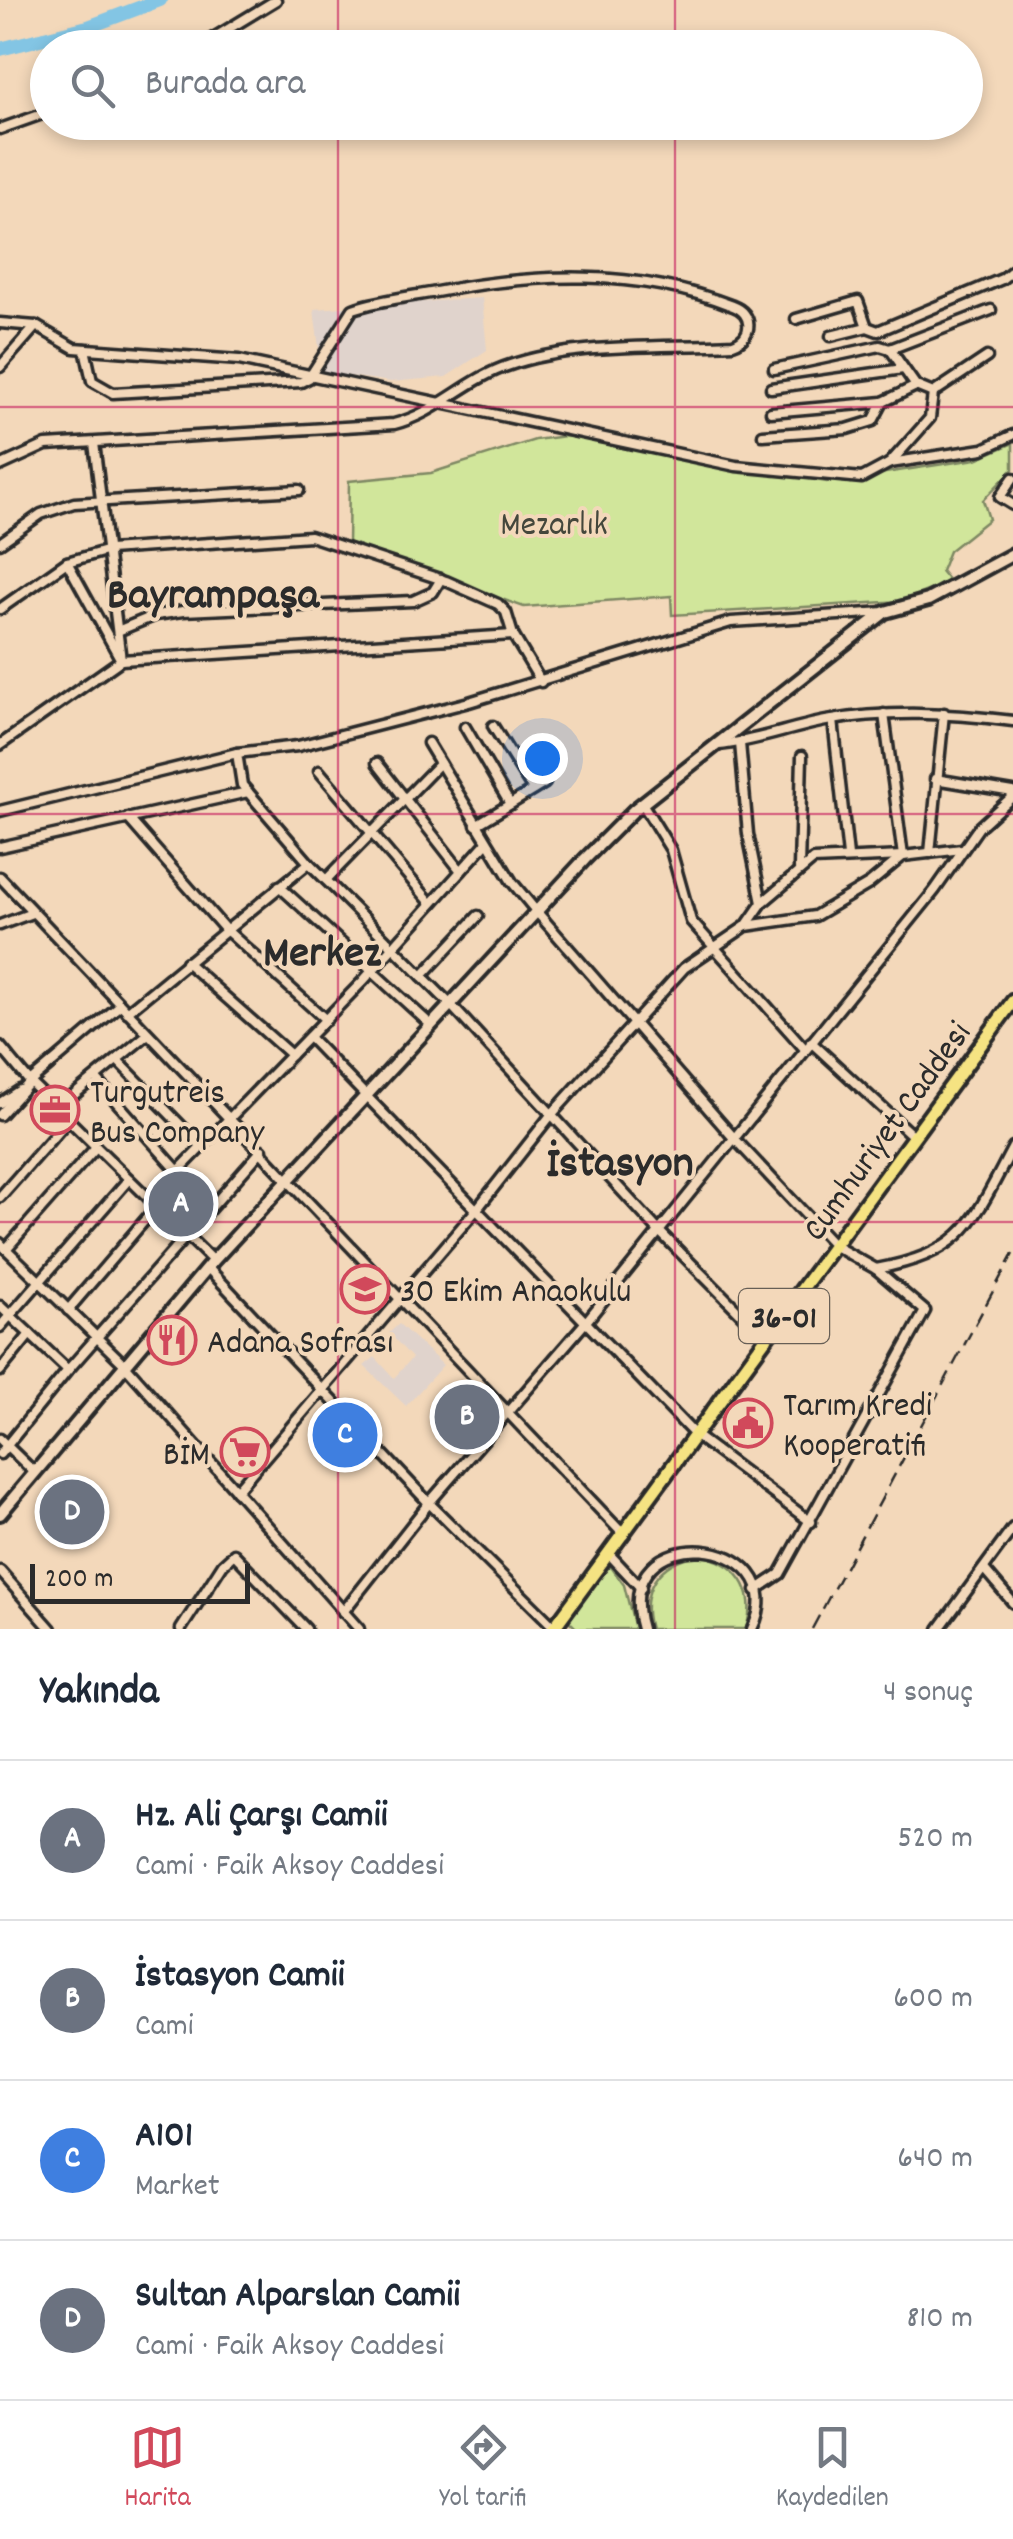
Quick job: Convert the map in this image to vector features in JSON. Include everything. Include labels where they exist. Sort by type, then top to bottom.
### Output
[{"type":"main road","points":[[0,1514],[210,1264],[536,911],[642,803],[885,612],[928,600],[1013,554]]},
{"type":"main road","name":"Cumhuriyet Caddesi","points":[[555,1628],[914,1138],[1008,1018],[1013,1001]]},
{"type":"street","points":[[227,30],[276,0]]},
{"type":"street","points":[[0,129],[30,118]]},
{"type":"street","points":[[831,336],[867,327],[878,331],[1002,279],[1013,270]]},
{"type":"street","points":[[0,466],[46,444],[382,426],[432,411],[440,402],[493,371],[524,360],[733,344],[745,338],[748,321],[736,306],[616,279],[522,277],[352,309],[309,378]]},
{"type":"street","points":[[796,320],[858,300],[867,327]]},
{"type":"street","points":[[774,369],[884,348],[990,310]]},
{"type":"street","points":[[0,323],[36,326],[68,345],[85,349],[239,360],[309,378],[736,466],[862,478],[890,463],[930,418],[933,393],[986,357]]},
{"type":"street","points":[[0,367],[36,326]]},
{"type":"street","points":[[878,331],[884,348],[916,386],[933,393]]},
{"type":"street","points":[[85,349],[92,381],[114,393],[309,378]]},
{"type":"street","points":[[772,388],[904,369]]},
{"type":"street","points":[[772,412],[884,402],[916,386]]},
{"type":"street","points":[[762,434],[847,428],[872,421],[884,402]]},
{"type":"street","points":[[890,463],[983,450],[1013,435]]},
{"type":"street","points":[[94,443],[121,660]]},
{"type":"street","points":[[1013,478],[1000,497],[1013,505]]},
{"type":"street","points":[[0,543],[52,509],[103,499],[299,490]]},
{"type":"street","points":[[0,609],[67,562],[108,550],[310,536],[441,580],[503,608],[513,635],[541,682]]},
{"type":"street","points":[[67,562],[121,660]]},
{"type":"street","points":[[120,630],[156,615],[184,611],[413,601],[433,592],[441,580]]},
{"type":"street","points":[[0,812],[237,753],[298,746],[541,682],[731,622],[885,612]]},
{"type":"street","points":[[0,744],[121,660],[513,635]]},
{"type":"street","points":[[715,746],[834,720],[884,714],[944,713],[1013,721]]},
{"type":"street","points":[[930,853],[944,713]]},
{"type":"street","points":[[884,714],[902,856]]},
{"type":"street","points":[[834,720],[848,856]]},
{"type":"street","points":[[493,726],[532,790]]},
{"type":"street","points":[[466,727],[510,804]]},
{"type":"street","points":[[428,743],[476,825],[536,911],[732,1137],[835,1246],[876,1269],[925,1311],[780,1574],[756,1590]]},
{"type":"street","points":[[740,743],[748,834],[762,903]]},
{"type":"street","points":[[237,753],[245,788],[309,863],[450,1004],[657,1229],[767,1340]]},
{"type":"street","points":[[799,868],[802,756]]},
{"type":"street","points":[[378,763],[461,871]]},
{"type":"street","points":[[326,880],[440,763]]},
{"type":"street","points":[[319,771],[431,903]]},
{"type":"street","points":[[936,779],[1013,794]]},
{"type":"street","points":[[476,825],[544,784]]},
{"type":"street","points":[[0,847],[245,788]]},
{"type":"street","points":[[343,1612],[429,1504],[585,1322],[935,890],[962,849],[1013,794]]},
{"type":"street","points":[[642,803],[671,850],[688,915],[761,998],[764,1008],[914,1138]]},
{"type":"street","points":[[128,818],[226,929],[326,1020]]},
{"type":"street","points":[[68,1310],[178,1171],[326,1020],[487,842]]},
{"type":"street","points":[[236,1491],[477,1209],[551,1115],[684,968],[746,926],[762,903],[813,860],[962,849]]},
{"type":"street","points":[[746,926],[816,916],[869,884],[902,856]]},
{"type":"street","points":[[0,1103],[309,863]]},
{"type":"street","points":[[0,877],[123,1009],[290,1178],[507,1416],[624,1535]]},
{"type":"street","points":[[279,886],[431,1025]]},
{"type":"street","points":[[0,925],[32,912]]},
{"type":"street","points":[[422,976],[478,916]]},
{"type":"street","points":[[186,962],[291,1055]]},
{"type":"street","points":[[57,1108],[97,1080],[148,1034]]},
{"type":"street","points":[[309,1037],[368,1093],[696,1436],[811,1522]]},
{"type":"street","points":[[1,1050],[27,1085],[57,1108],[185,1234],[429,1504],[555,1628]]},
{"type":"street","points":[[118,1061],[202,1147]]},
{"type":"street","points":[[97,1080],[178,1171]]},
{"type":"street","points":[[0,1115],[27,1085]]},
{"type":"street","points":[[0,1197],[68,1120]]},
{"type":"street","points":[[876,1269],[908,1263],[956,1241],[978,1215],[1013,1146]]},
{"type":"street","points":[[96,1147],[3,1246],[123,1363],[358,1629]]},
{"type":"street","points":[[34,1472],[2,1447],[262,1150]]},
{"type":"street","points":[[0,1327],[129,1179]]},
{"type":"street","points":[[0,1306],[68,1370]]},
{"type":"street","points":[[0,1370],[30,1334]]},
{"type":"street","points":[[940,1629],[1013,1528]]},
{"type":"street","points":[[642,1629],[638,1607],[641,1588],[665,1558],[684,1549],[704,1548],[741,1564],[759,1600],[752,1629]]},
{"type":"street","points":[[181,1629],[223,1564],[234,1554],[306,1629]]},
{"type":"street","points":[[610,1555],[641,1588]]},
{"type":"street","points":[[984,1568],[1013,1602]]},
{"type":"street","points":[[0,1571],[51,1629]]},
{"type":"shaded area","points":[[482,298],[487,350],[446,377],[391,382],[322,372],[314,309]]},
{"type":"shaded area","name":"30 Ekim Anaokulu","points":[[356,1263],[389,1297],[377,1312],[340,1281]]},
{"type":"shaded area","points":[[399,1324],[443,1365],[406,1406],[364,1366],[375,1357],[394,1378],[412,1358],[389,1333]]},
{"type":"green space","name":"Mezarlık","points":[[565,436],[827,482],[976,459],[1013,443],[1013,469],[983,500],[989,519],[949,551],[941,571],[950,582],[902,601],[672,615],[671,596],[524,607],[348,545],[349,481],[431,473],[535,440]]},
{"type":"green space","points":[[697,1555],[723,1563],[741,1579],[749,1601],[746,1629],[650,1629],[647,1602],[655,1580],[672,1564]]},
{"type":"green space","points":[[609,1564],[624,1585],[635,1629],[577,1629],[566,1618]]},
{"type":"waterway","points":[[76,30],[160,0]]},
{"type":"waterway","points":[[0,49],[30,42]]},
{"type":"railway","points":[[812,1629],[1013,1254]]},
{"type":"place","name":"Turgutreis Bus Company","points":[[55,1110]]},
{"type":"place","name":"Hz. Ali Çarşı Camii","points":[[181,1204]]},
{"type":"place","name":"30 Ekim Anaokulu","points":[[365,1289]]},
{"type":"place","name":"Adana Sofrası","points":[[172,1340]]},
{"type":"place","name":"İstasyon Camii","points":[[467,1417]]},
{"type":"place","name":"Tarım Kredi Kooperatifi","points":[[748,1423]]},
{"type":"place","name":"A101","points":[[345,1435]]},
{"type":"place","name":"BİM","points":[[245,1452]]},
{"type":"place","name":"Sultan Alparslan Camii","points":[[72,1512]]},
{"type":"district","name":"Bayrampaşa","points":[[213,591]]},
{"type":"district","name":"Merkez","points":[[322,949]]},
{"type":"district","name":"İstasyon","points":[[620,1159]]}]
